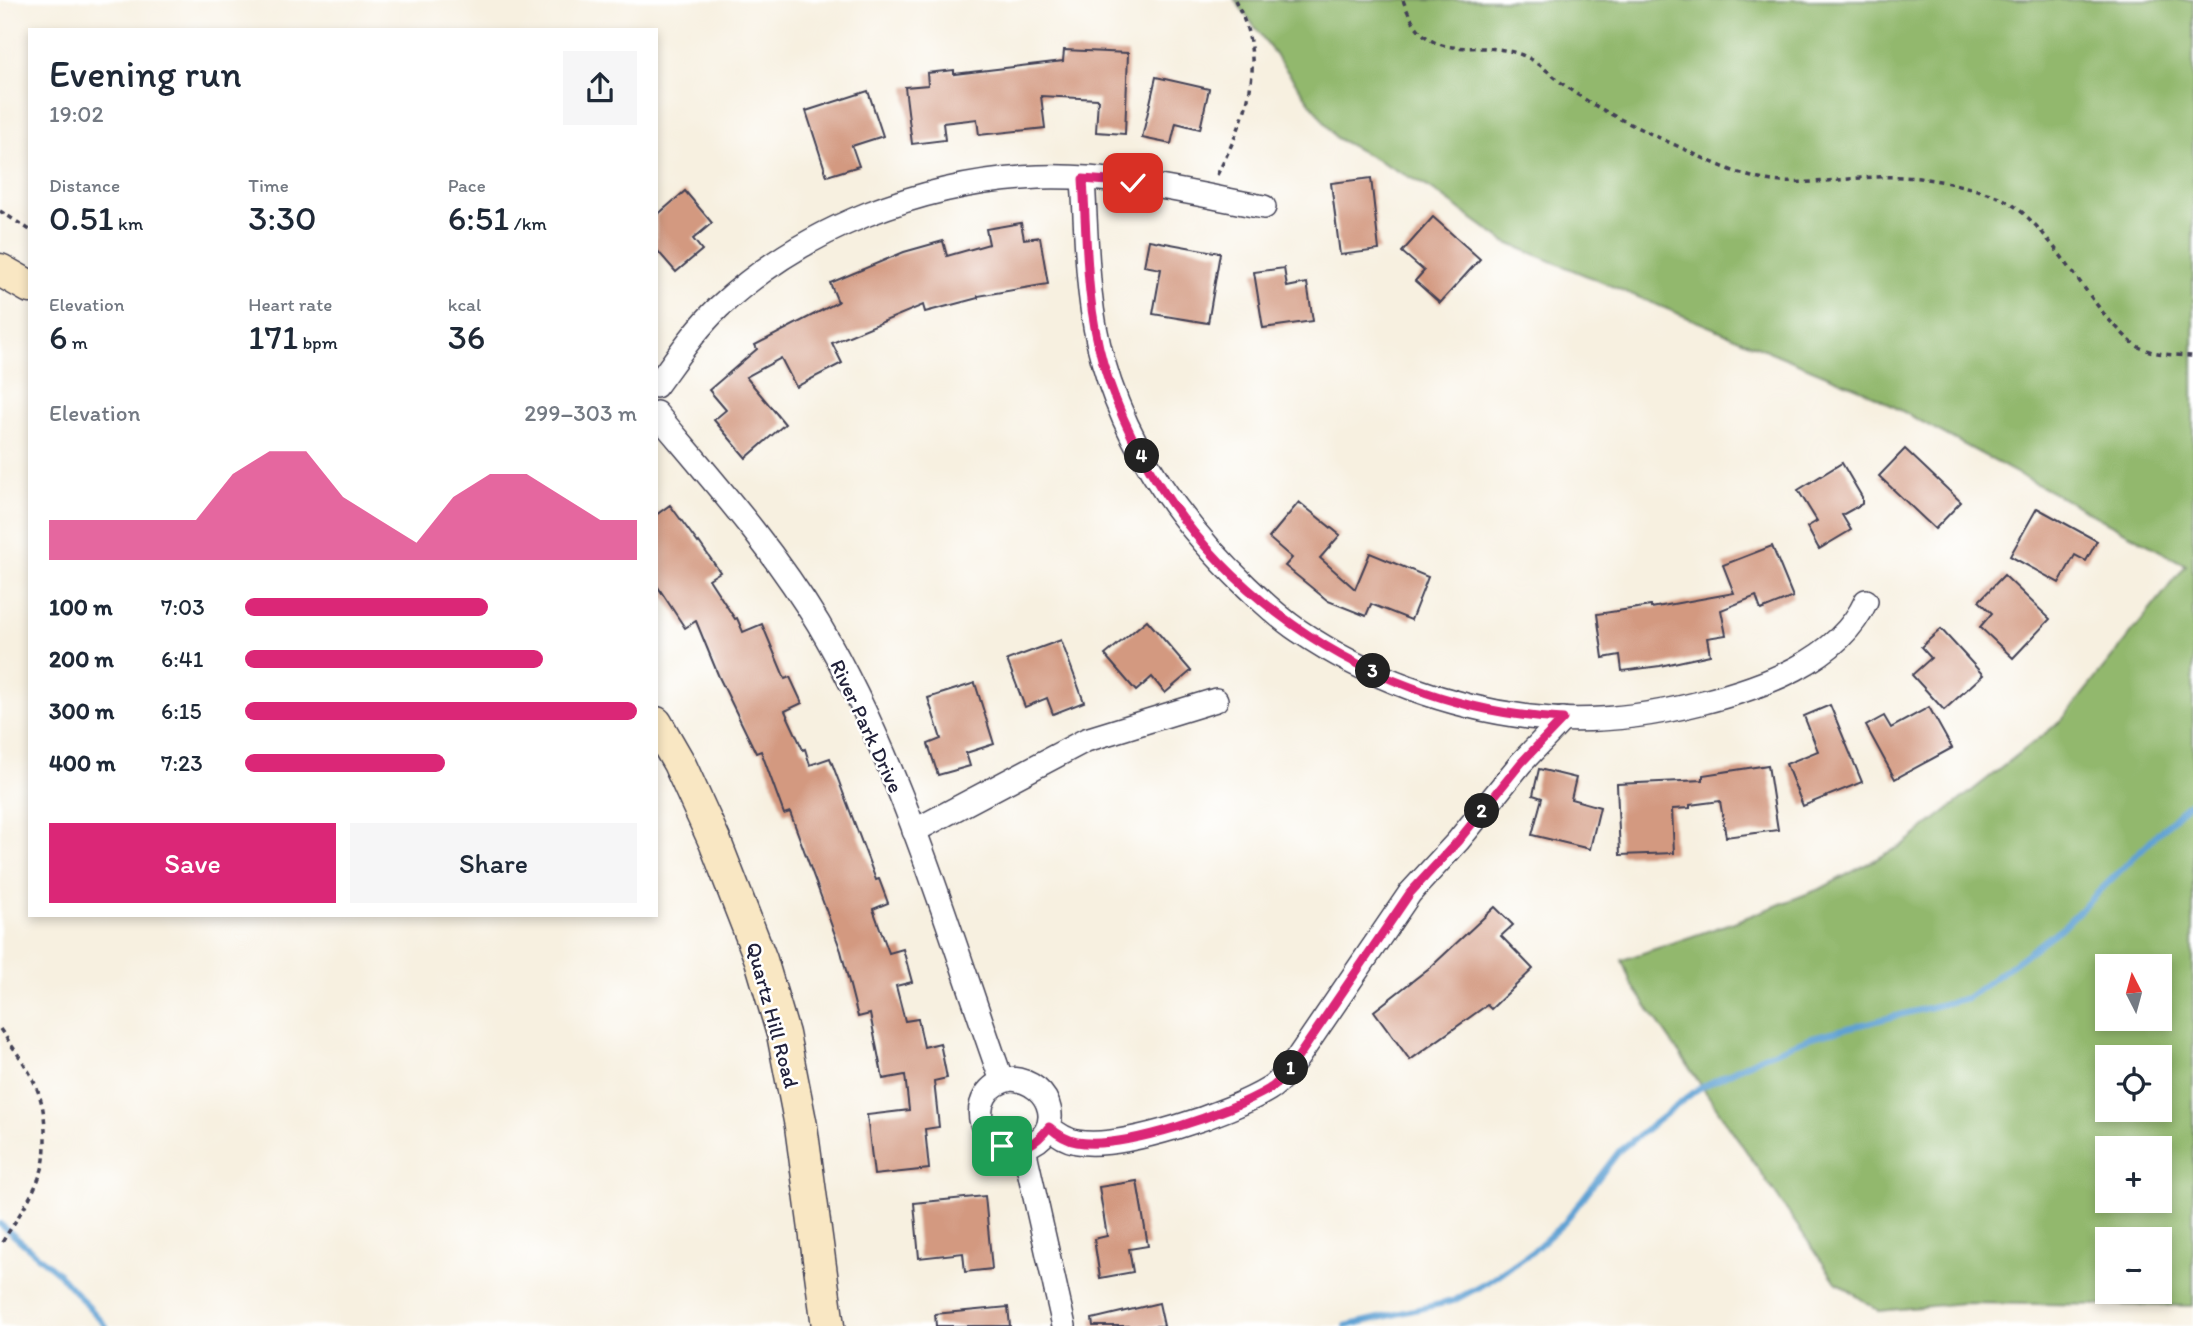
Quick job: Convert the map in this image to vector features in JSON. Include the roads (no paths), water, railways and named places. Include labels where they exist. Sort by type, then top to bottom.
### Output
[{"type":"street","points":[[658,383],[691,338],[718,308],[772,264],[824,232],[903,202],[972,185],[1039,177],[1133,183],[1264,207]]},
{"type":"street","points":[[1083,179],[1092,311],[1104,364],[1137,448],[1190,528],[1224,566],[1296,629],[1341,656],[1416,691],[1486,709],[1530,717],[1563,719],[1630,717],[1712,700],[1759,685],[1828,649],[1861,613],[1866,601]]},
{"type":"street","points":[[0,270],[28,286]]},
{"type":"street","name":"River Park Drive","points":[[658,415],[760,537],[819,625],[883,752],[914,831],[1002,1081]]},
{"type":"street","points":[[914,831],[1086,740],[1216,701]]},
{"type":"street","points":[[1049,1127],[1034,1143],[1024,1147],[1013,1149],[992,1140],[984,1132],[980,1121],[983,1098],[1002,1081],[1022,1080],[1033,1084],[1042,1092],[1047,1102],[1049,1127],[1060,1136],[1078,1142],[1132,1139],[1179,1126],[1271,1088],[1292,1066],[1410,893],[1458,841],[1521,763],[1563,719]]},
{"type":"street","name":"Quartz Hill Road","points":[[658,726],[679,763],[715,842],[761,960],[783,1034],[801,1126],[828,1326]]},
{"type":"street","points":[[1024,1147],[1064,1326]]},
{"type":"waterway","points":[[1345,1326],[1453,1301],[1488,1282],[1532,1252],[1564,1223],[1620,1150],[1698,1089],[1763,1056],[1812,1037],[1967,998],[2064,926],[2193,799]]},
{"type":"waterway","points":[[0,1224],[57,1272],[106,1326]]}]
